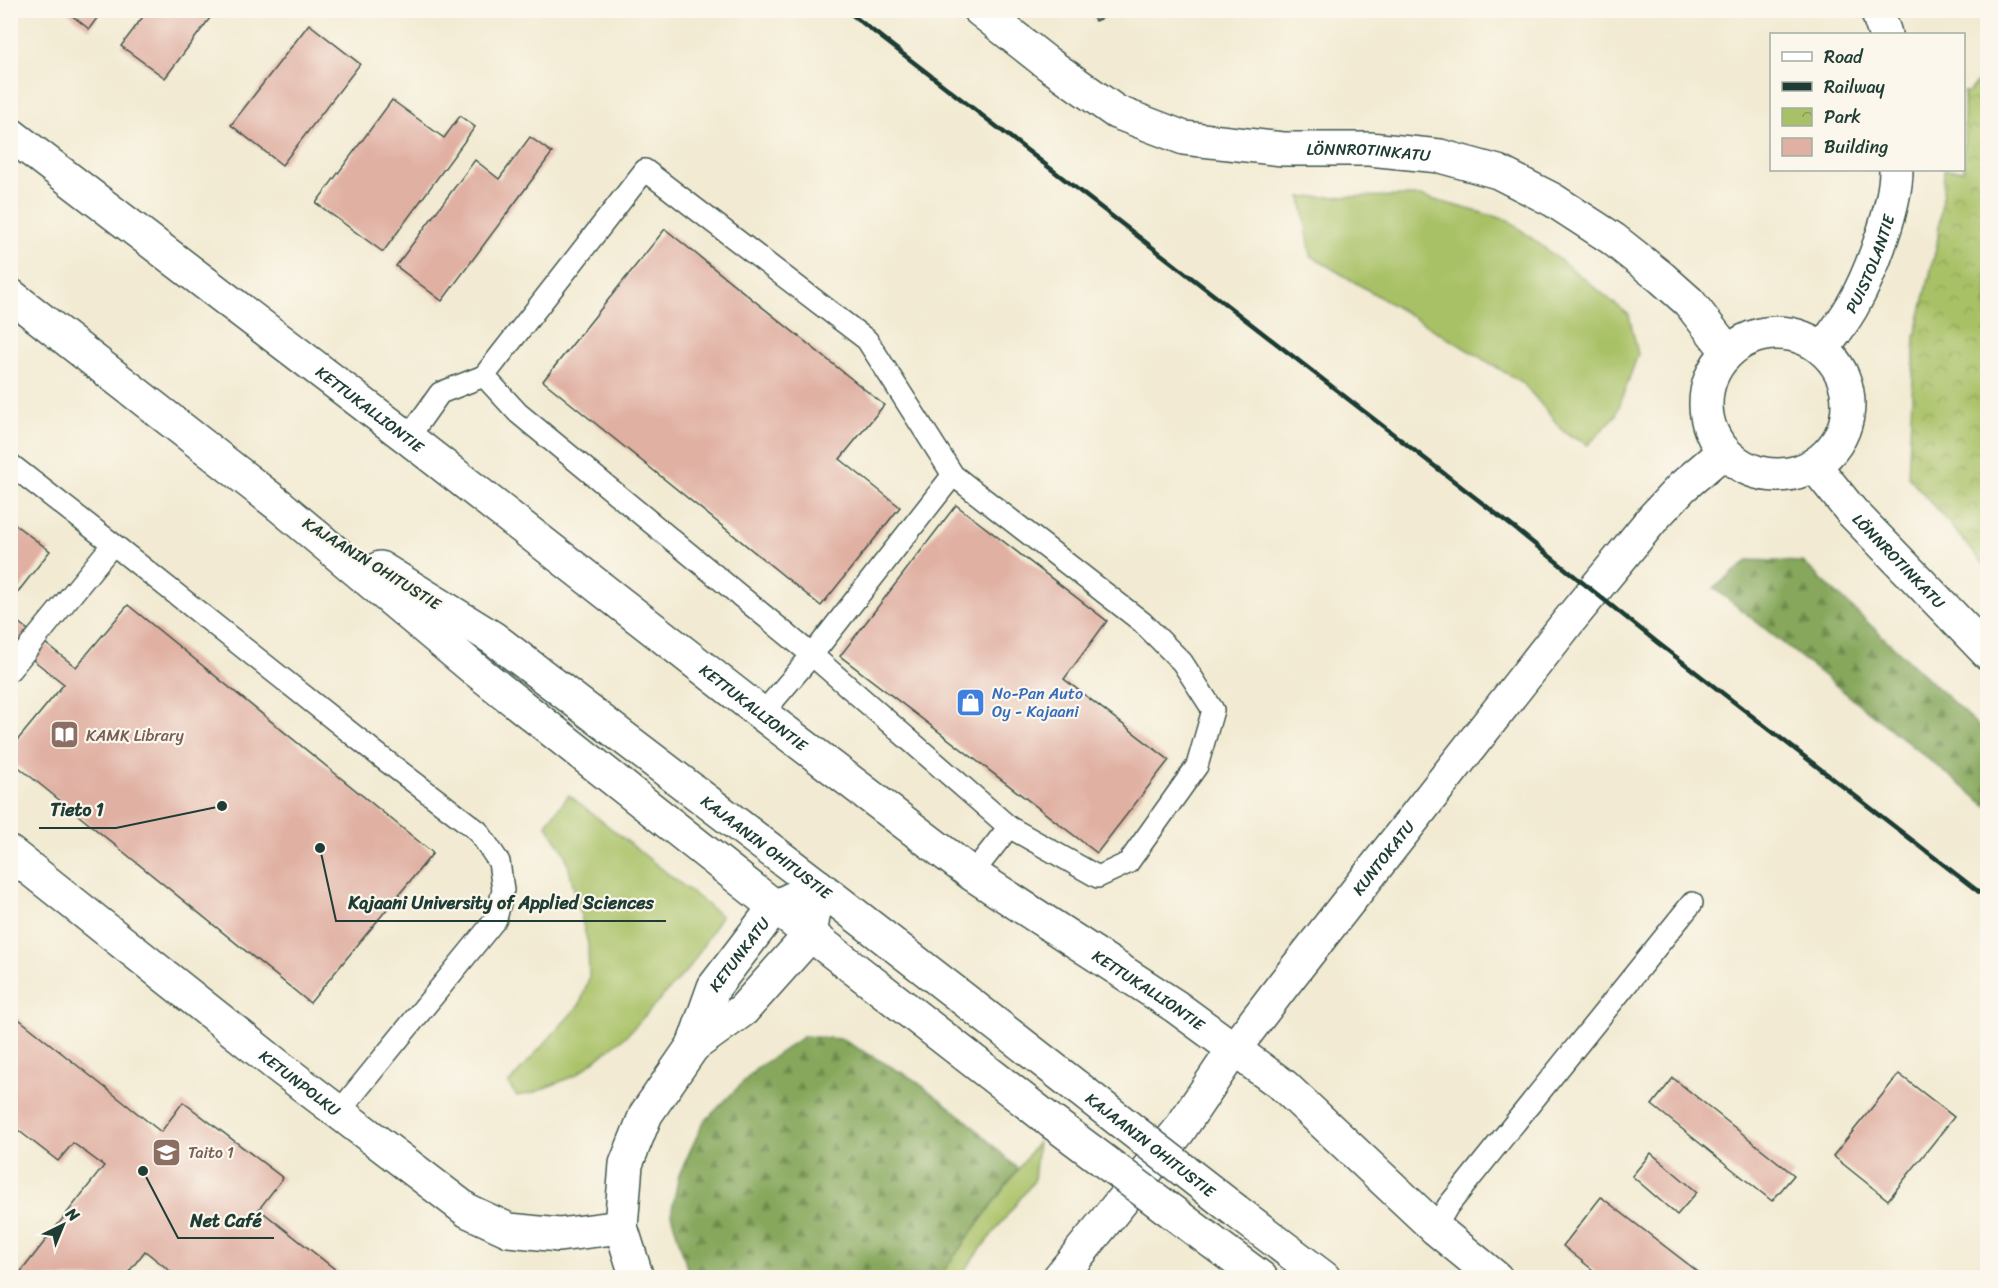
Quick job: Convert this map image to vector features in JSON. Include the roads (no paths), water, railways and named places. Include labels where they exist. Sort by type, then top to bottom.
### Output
[{"type":"main road","name":"LÖNNROTINKATU","points":[[980,10],[1047,63],[1116,112],[1184,138],[1283,148],[1369,149],[1440,156],[1498,172],[1553,200],[1613,239],[1689,302],[1728,352]]},
{"type":"main road","points":[[1877,10],[1885,33]]},
{"type":"main road","name":"KETTUKALLIONTIE","points":[[10,134],[972,874],[1175,1006],[1284,1086],[1435,1228],[1496,1278]]},
{"type":"main road","name":"PUISTOLANTIE","points":[[1823,349],[1854,303],[1875,255],[1896,186],[1896,171]]},
{"type":"main road","name":"KAJAANIN OHITUSTIE","points":[[10,295],[279,505],[472,667],[810,935],[1052,1122],[1261,1278]]},
{"type":"main road","points":[[1764,333],[1785,333],[1805,338],[1823,349],[1838,366],[1846,387],[1848,409],[1843,432],[1831,451],[1814,465],[1791,474],[1766,475],[1743,467],[1723,452],[1712,433],[1705,412],[1707,390],[1714,369],[1728,352],[1745,340],[1764,333]]},
{"type":"main road","name":"KUNTOKATU","points":[[1059,1278],[1178,1132],[1234,1049],[1568,622],[1646,525],[1682,488],[1723,452]]},
{"type":"main road","name":"LÖNNROTINKATU","points":[[1814,465],[1852,512],[1988,653]]},
{"type":"main road","name":"KAJAANIN OHITUSTIE","points":[[279,505],[493,638],[818,886],[1324,1278]]},
{"type":"main road","name":"KETUNPOLKU","points":[[10,853],[468,1211],[509,1230],[559,1235],[621,1227]]},
{"type":"main road","points":[[810,935],[818,886]]},
{"type":"main road","name":"KETUNKATU","points":[[637,1278],[621,1227],[626,1164],[646,1114],[693,1046],[714,987],[775,907],[818,886]]},
{"type":"main road","name":"KETUNKATU","points":[[693,1046],[743,1010],[810,935]]},
{"type":"lane","points":[[408,438],[440,393],[484,376],[645,170],[867,340],[953,475],[1142,622],[1182,662],[1213,710],[1197,766],[1128,863],[1098,877],[1009,827],[812,655],[518,413],[484,376]]},
{"type":"lane","points":[[10,464],[478,831],[499,862],[503,890],[496,919],[339,1112]]},
{"type":"lane","points":[[762,714],[812,655],[953,475]]},
{"type":"lane","points":[[10,670],[113,544]]},
{"type":"lane","points":[[972,874],[1009,827]]},
{"type":"lane","points":[[1435,1228],[1448,1206],[1692,903]]},
{"type":"railway","points":[[846,10],[1517,530],[1658,643],[1988,899]]},
{"type":"place","name":"No-Pan Auto Oy - Kajaani","points":[[971,702]]},
{"type":"place","name":"KAMK Library","points":[[65,735]]},
{"type":"place","name":"Tieto 1","points":[[222,806]]},
{"type":"place","name":"Kajaani University of Applied Sciences","points":[[320,848]]},
{"type":"place","name":"Taito 1","points":[[167,1152]]},
{"type":"place","name":"Net Café","points":[[143,1171]]}]
